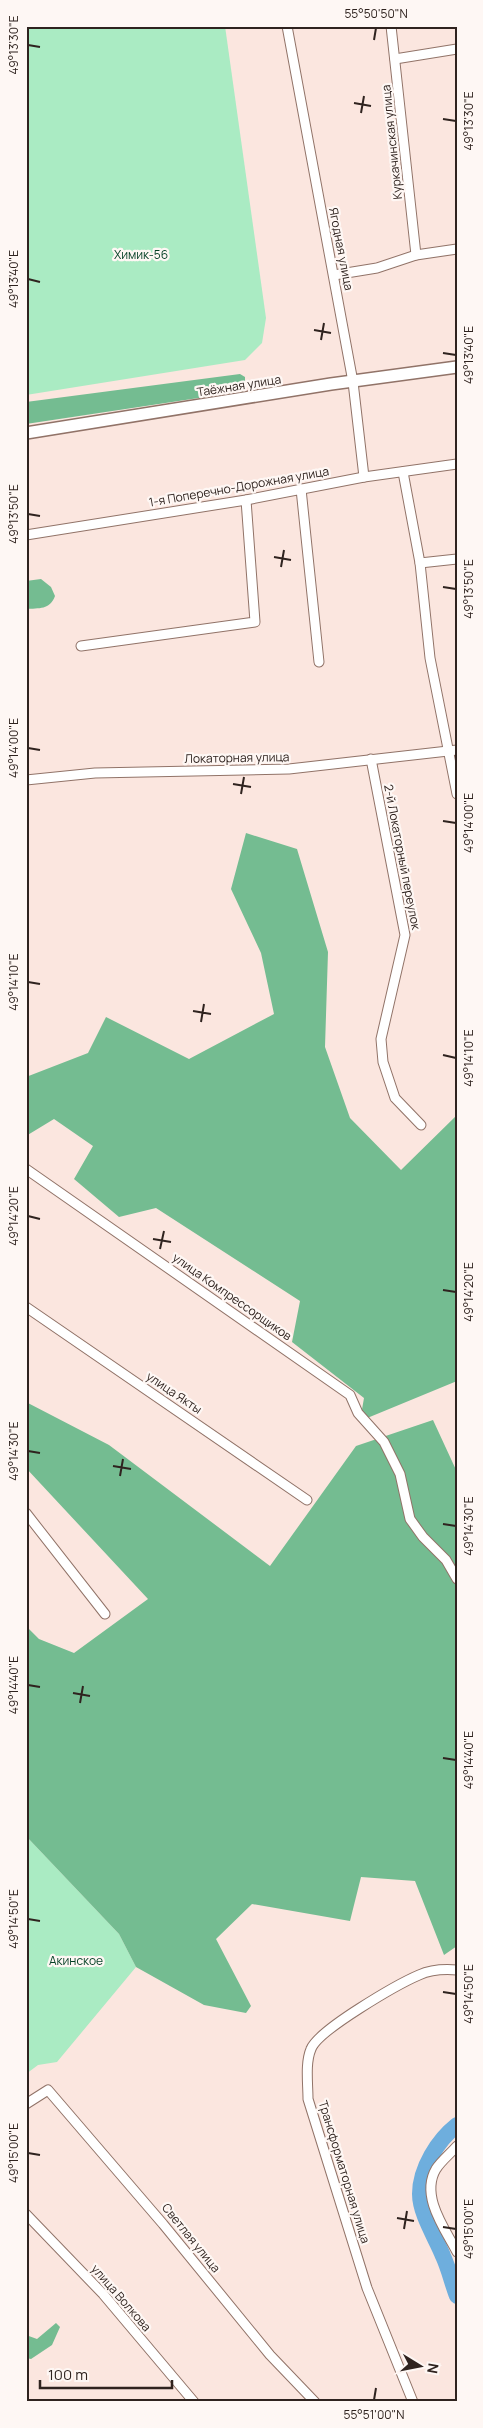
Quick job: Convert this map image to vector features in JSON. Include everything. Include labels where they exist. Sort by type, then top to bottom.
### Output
[{"type":"street","name":"Ягодная улица","points":[[287,26],[353,382],[364,477]]},
{"type":"street","name":"Куркачинская улица","points":[[391,26],[416,255]]},
{"type":"street","points":[[395,59],[457,49]]},
{"type":"street","points":[[334,274],[377,268],[416,255],[457,249]]},
{"type":"street","name":"Таёжная улица","points":[[26,433],[353,382],[457,368]]},
{"type":"street","name":"1-я Поперечно-Дорожная улица","points":[[26,535],[246,500],[364,477],[457,464]]},
{"type":"street","points":[[403,472],[420,563],[430,658],[452,751],[457,794]]},
{"type":"street","points":[[301,489],[319,662]]},
{"type":"street","points":[[81,646],[255,622],[246,500]]},
{"type":"street","points":[[420,563],[457,559]]},
{"type":"street","name":"Локаторная улица","points":[[26,780],[95,773],[290,769],[452,751]]},
{"type":"street","name":"2-й Локаторный переулок","points":[[371,759],[405,935],[393,980],[381,1039],[383,1062],[395,1098],[421,1125]]},
{"type":"street","name":"улица Компрессорщиков","points":[[26,1169],[350,1395],[358,1413],[384,1442],[400,1474],[410,1519],[423,1537],[446,1560],[457,1580]]},
{"type":"street","name":"улица Якты","points":[[26,1307],[307,1500]]},
{"type":"street","points":[[26,1513],[105,1614]]},
{"type":"street","name":"Трансформаторная улица","points":[[413,2402],[367,2288],[308,2099],[309,2066],[311,2048],[328,2030],[346,2018],[420,1974],[444,1969],[457,1970]]},
{"type":"street","name":"Светлая улица","points":[[26,2104],[48,2090],[163,2224],[270,2355],[316,2402]]},
{"type":"street","points":[[457,2146],[435,2170],[430,2188],[433,2205],[457,2252]]},
{"type":"street","name":"улица Волкова","points":[[26,2214],[103,2294],[194,2402]]},
{"type":"green space","name":"Химик-56","points":[[26,26],[225,26],[266,318],[262,343],[245,360],[26,395]]},
{"type":"green space","points":[[240,374],[245,377],[245,391],[26,424],[26,402]]},
{"type":"green space","points":[[41,579],[51,587],[55,596],[53,601],[44,607],[26,609],[26,581]]},
{"type":"green space","points":[[246,833],[297,849],[328,952],[325,1047],[350,1118],[401,1170],[457,1115],[457,1381],[360,1421],[364,1398],[292,1342],[300,1301],[156,1208],[119,1217],[74,1179],[93,1146],[54,1119],[26,1136],[26,1077],[88,1053],[106,1017],[189,1059],[274,1014],[261,953],[231,889]]},
{"type":"green space","points":[[26,1402],[109,1445],[270,1566],[356,1446],[433,1420],[457,1472],[457,1946],[444,1955],[415,1881],[361,1877],[350,1921],[252,1904],[216,1939],[251,2006],[246,2013],[204,2005],[136,1967],[119,1934],[26,1836],[26,1626],[39,1639],[74,1653],[148,1599],[26,1468]]},
{"type":"green space","name":"Акинское","points":[[26,1836],[119,1934],[136,1967],[57,2062],[38,2065],[26,2074]]},
{"type":"green space","points":[[56,2323],[60,2327],[52,2345],[31,2359],[26,2358],[26,2335],[37,2339]]},
{"type":"waterway","points":[[457,2125],[443,2138],[431,2155],[423,2174],[420,2194],[425,2218],[445,2261],[457,2296]]}]
